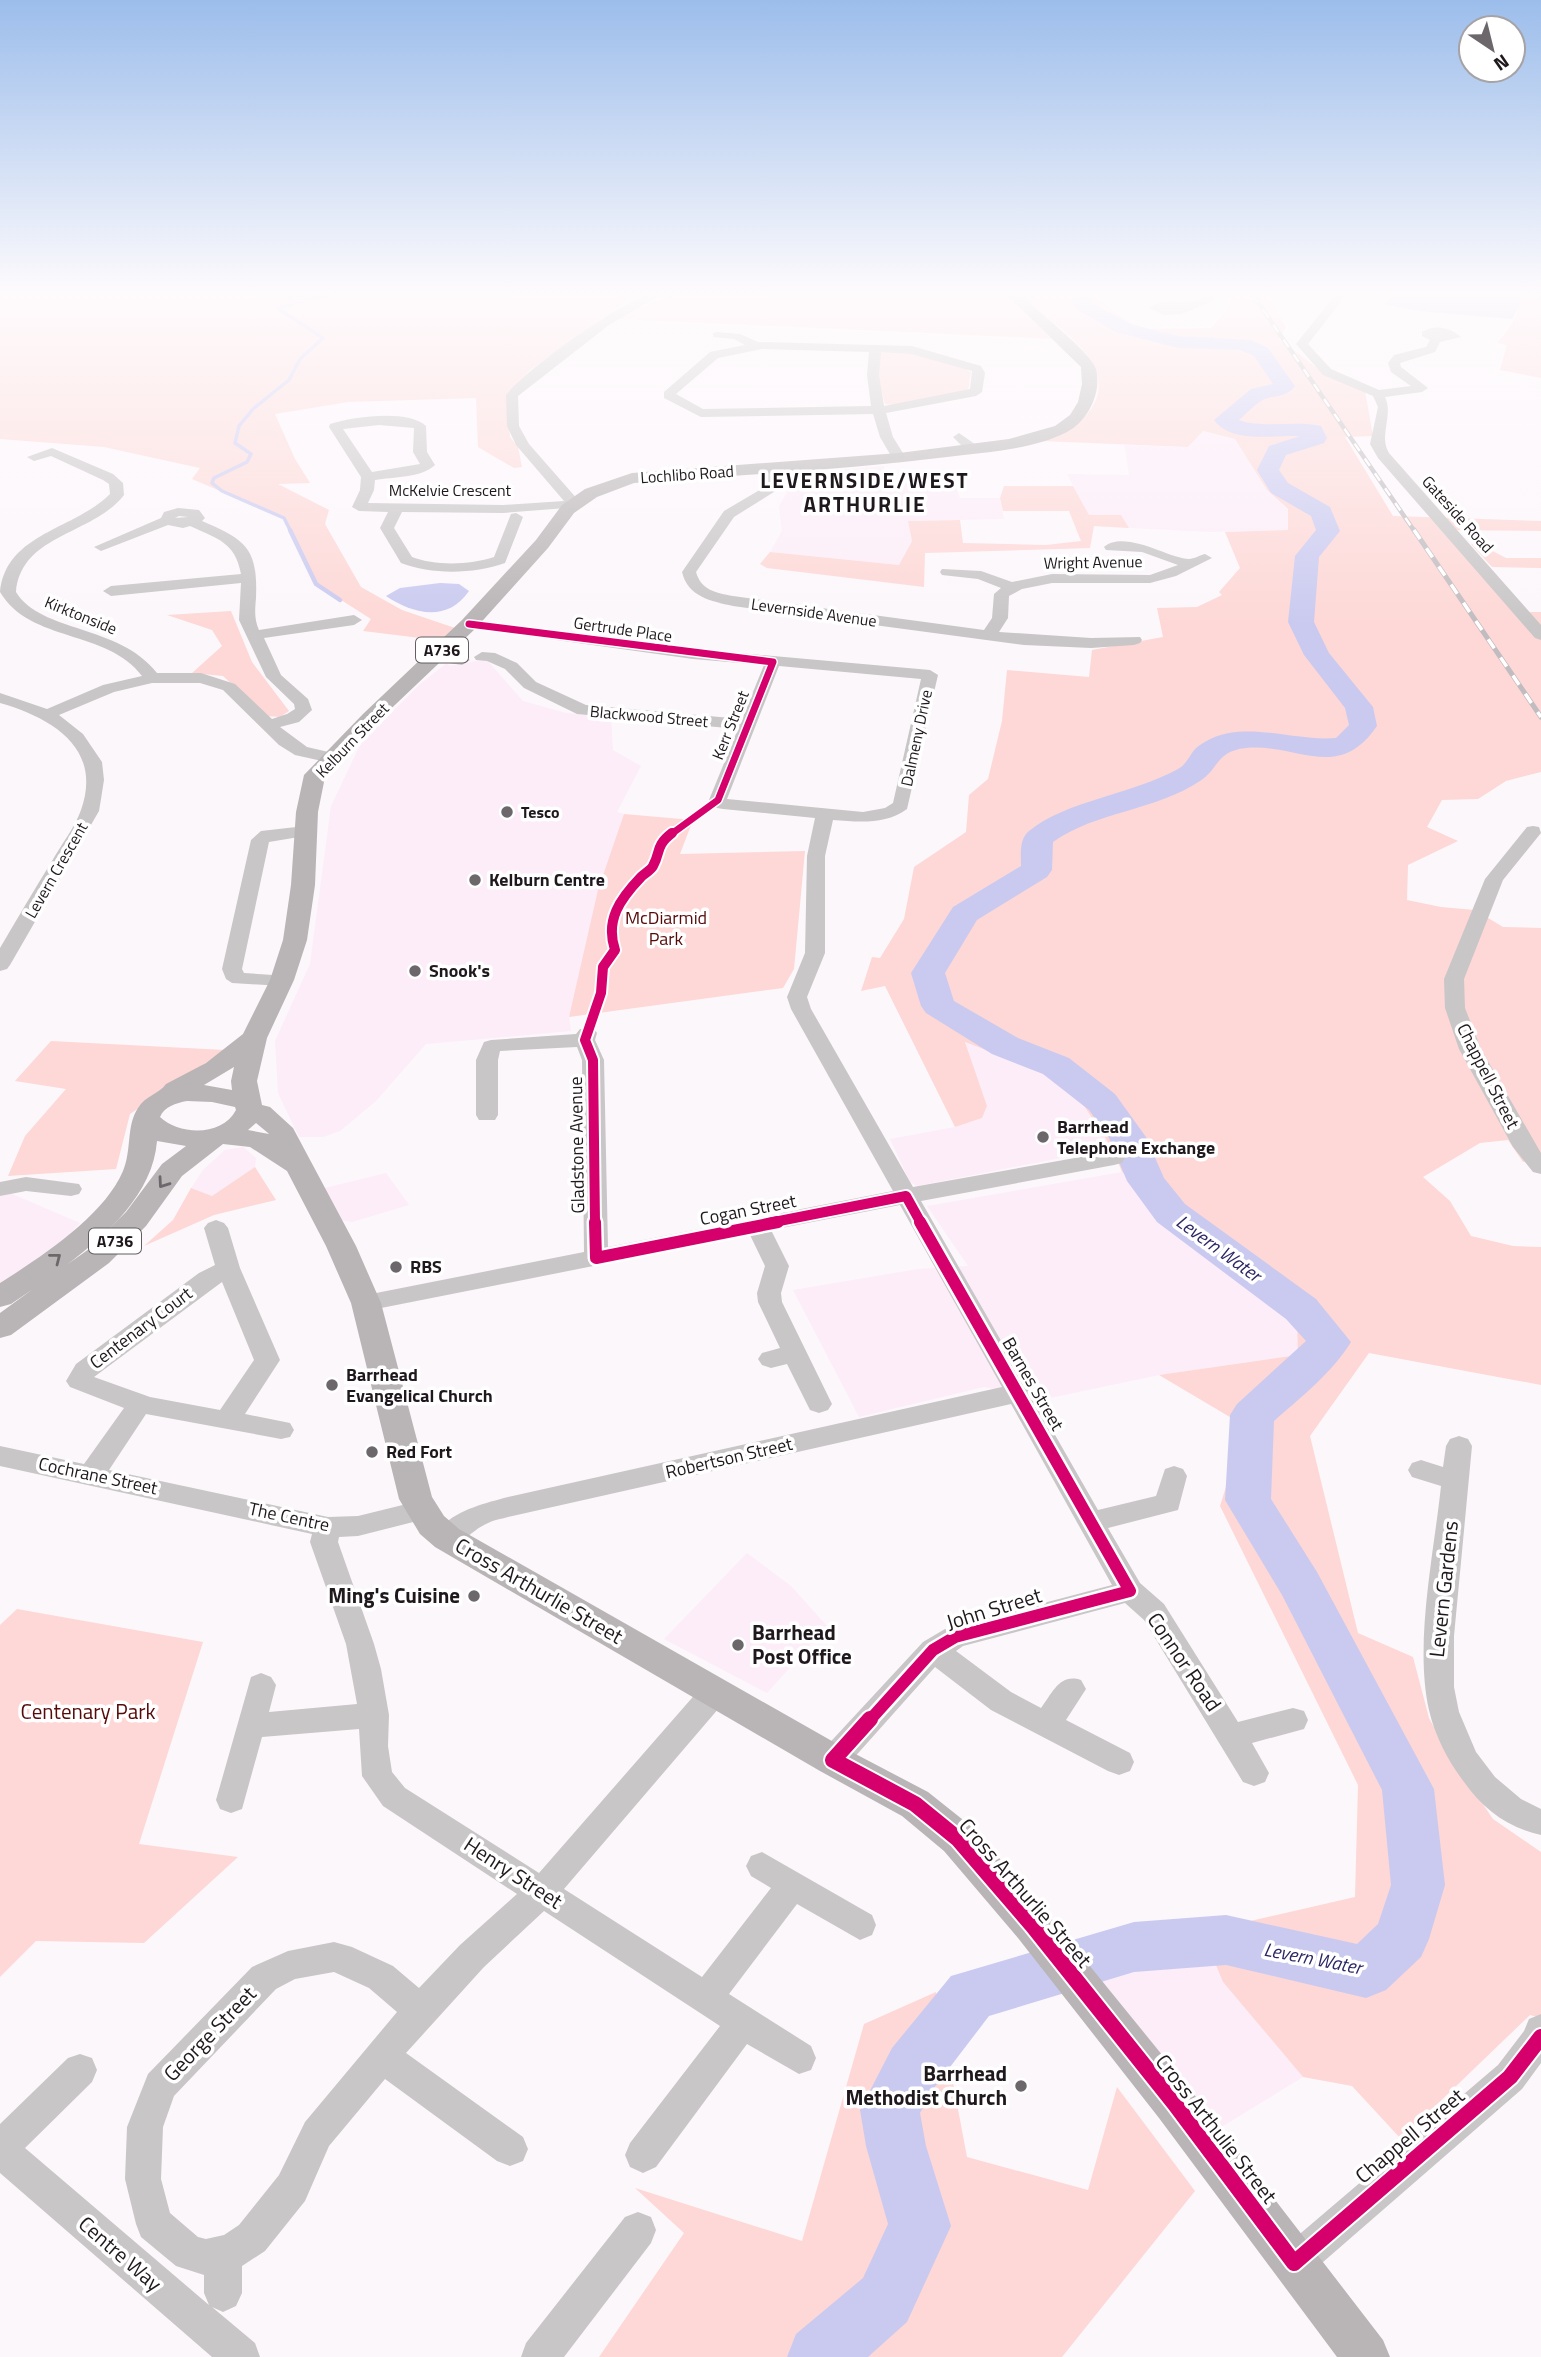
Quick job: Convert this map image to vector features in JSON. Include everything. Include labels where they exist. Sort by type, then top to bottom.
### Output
[{"type":"main road","name":"Lochlibo Road","points":[[573,504],[591,493],[632,478],[681,472],[769,469],[899,458],[1028,441],[1066,426],[1083,405]]},
{"type":"main road","name":"Kelburn Street","points":[[248,1106],[244,1081],[254,1038],[282,980],[295,940],[302,898],[309,792],[315,775],[469,624],[542,544],[573,504]]},
{"type":"main road","name":"Kelburn Street","points":[[151,1112],[215,1069],[254,1038]]},
{"type":"main road","name":"Cross Arthurlie Street","points":[[299,1166],[257,1139],[219,1136],[170,1137],[156,1130],[151,1112],[176,1097],[208,1093],[248,1106],[279,1128],[299,1166],[341,1246],[366,1303],[416,1499],[432,1525],[447,1538],[832,1760],[915,1804],[948,1830],[1032,1925],[1106,2021]]},
{"type":"main road","name":"A736","points":[[0,1328],[99,1256],[136,1219],[172,1170],[219,1136],[240,1125],[248,1106]]},
{"type":"main road","name":"A736","points":[[0,1297],[54,1260],[85,1234],[126,1191],[140,1163],[151,1112]]},
{"type":"main road","name":"Cross Arthulie Street","points":[[1106,2021],[1174,2104],[1366,2357]]},
{"type":"street","points":[[512,405],[513,426],[523,445],[573,504]]},
{"type":"street","points":[[687,405],[701,412],[880,410],[909,405]]},
{"type":"street","points":[[879,405],[889,447],[899,458]]},
{"type":"street","name":"Gateside Road","points":[[1383,405],[1377,444],[1379,449],[1541,635]]},
{"type":"street","name":"McKelvie Crescent","points":[[368,477],[420,469],[428,465],[420,452],[418,423],[410,421],[346,424],[335,427],[368,477],[368,490],[359,507],[503,509],[573,504]]},
{"type":"street","points":[[959,437],[974,450]]},
{"type":"street","points":[[34,457],[72,446]]},
{"type":"street","name":"Kirktonside","points":[[52,452],[108,477],[116,483],[117,495],[105,506],[24,547],[9,561],[3,575],[4,586],[21,608],[117,648],[140,661],[152,678]]},
{"type":"street","name":"Levernside Avenue","points":[[769,469],[770,489],[729,514],[689,572],[690,580],[698,590],[733,601],[1040,642],[1091,646],[1134,640]]},
{"type":"street","points":[[397,508],[387,528],[389,534],[406,560],[416,564],[495,563],[500,560],[515,521],[531,526]]},
{"type":"street","points":[[101,547],[131,538],[167,521],[169,515],[184,512],[197,514],[198,518],[192,522],[237,544],[244,553],[249,578],[247,620],[274,677],[302,702],[304,710],[293,718],[268,725]]},
{"type":"street","points":[[24,547],[43,549]]},
{"type":"street","name":"Wright Avenue","points":[[1111,547],[1144,548],[1190,564]]},
{"type":"street","name":"Wright Avenue","points":[[1011,587],[1044,580],[1151,579],[1205,558]]},
{"type":"street","points":[[947,572],[981,575],[1011,587]]},
{"type":"street","points":[[111,591],[138,581],[249,578]]},
{"type":"street","points":[[988,636],[1000,618],[1002,594],[1011,587]]},
{"type":"street","points":[[256,635],[329,628],[354,620]]},
{"type":"street","name":"Gertrude Place","points":[[469,624],[693,654],[930,675]]},
{"type":"street","name":"Blackwood Street","points":[[482,657],[489,656],[511,666],[530,685],[583,710],[747,725]]},
{"type":"street","points":[[435,657],[461,660]]},
{"type":"street","name":"Kerr Street","points":[[773,662],[718,800],[723,804],[825,815]]},
{"type":"street","name":"Dalmeny Drive","points":[[825,815],[878,817],[901,805],[930,675]]},
{"type":"street","points":[[46,715],[109,688],[152,678],[184,677],[219,682],[229,687],[268,725],[301,751],[331,758]]},
{"type":"street","name":"Levern Crescent","points":[[0,698],[46,715],[78,738],[94,763],[95,786],[90,811],[0,965]]},
{"type":"street","name":"Barnes Street","points":[[825,815],[816,856],[815,953],[797,997],[801,1009],[1130,1591]]},
{"type":"street","points":[[282,980],[239,979],[233,975],[232,969],[260,841],[267,835],[305,831]]},
{"type":"street","name":"Chappell Street","points":[[1533,831],[1494,879],[1454,979],[1455,1008],[1470,1049],[1524,1147],[1541,1167]]},
{"type":"street","name":"Gladstone Avenue","points":[[487,1115],[488,1060],[491,1046],[586,1037],[593,1060],[596,1258]]},
{"type":"street","name":"Cogan Street","points":[[366,1303],[906,1196],[1114,1158]]},
{"type":"street","points":[[0,1189],[26,1184],[71,1189]]},
{"type":"street","points":[[758,1227],[778,1266],[769,1293],[783,1357],[819,1404]]},
{"type":"street","points":[[216,1228],[228,1268],[267,1360],[228,1419]]},
{"type":"street","name":"Centenary Court","points":[[228,1268],[208,1279],[85,1370],[79,1381],[141,1404],[281,1430]]},
{"type":"street","name":"Robertson Street","points":[[447,1538],[478,1516],[508,1507],[1018,1392]]},
{"type":"street","points":[[92,1475],[141,1404]]},
{"type":"street","name":"Levern Gardens","points":[[1459,1446],[1436,1667],[1443,1711],[1465,1763],[1492,1795],[1528,1820],[1541,1822]]},
{"type":"street","name":"Cochrane Street","points":[[0,1456],[196,1497]]},
{"type":"street","points":[[1421,1470],[1455,1480]]},
{"type":"street","points":[[1091,1522],[1168,1503],[1174,1476]]},
{"type":"street","name":"The Centre","points":[[196,1497],[328,1527],[358,1526],[423,1510]]},
{"type":"street","name":"Henry Street","points":[[328,1527],[324,1542],[360,1644],[374,1714],[373,1746],[377,1776],[394,1797],[799,2058]]},
{"type":"street","name":"John Street","points":[[832,1760],[933,1650],[955,1637],[1130,1591]]},
{"type":"street","name":"Connor Road","points":[[1130,1591],[1154,1612],[1254,1773]]},
{"type":"street","points":[[933,1650],[1001,1701],[1119,1762]]},
{"type":"street","points":[[231,1800],[261,1685]]},
{"type":"street","points":[[1046,1724],[1071,1689]]},
{"type":"street","name":"George Street","points":[[420,2010],[381,1977],[352,1962],[334,1957],[288,1966],[264,1978],[160,2086],[145,2127],[143,2179],[154,2224],[189,2253],[206,2257],[223,2253],[253,2238],[292,2188],[317,2134],[381,2056],[420,2010],[542,1892],[715,1692]]},
{"type":"street","points":[[252,1726],[374,1714]]},
{"type":"street","points":[[1233,1736],[1293,1720]]},
{"type":"street","points":[[762,1866],[860,1925]]},
{"type":"street","points":[[706,1998],[793,1884]]},
{"type":"street","points":[[643,2155],[743,2022]]},
{"type":"street","name":"Chappell Street","points":[[1294,2263],[1510,2077],[1540,2037],[1541,2031]]},
{"type":"street","points":[[381,2056],[510,2149]]},
{"type":"street","points":[[0,2149],[80,2070]]},
{"type":"street","name":"Centre Way","points":[[0,2149],[241,2357]]},
{"type":"street","points":[[540,2357],[638,2230]]},
{"type":"street","points":[[223,2253],[223,2293]]},
{"type":"shaded area","points":[[1202,431],[1235,439],[1267,490],[1288,510],[1288,530],[1210,532],[1093,526],[1067,474],[1129,475],[1124,445],[1188,447]]},
{"type":"shaded area","points":[[884,466],[884,478],[953,479],[960,498],[1000,498],[1004,519],[908,521],[912,541],[899,565],[770,552],[782,531],[779,506],[798,474]]},
{"type":"shaded area","points":[[486,659],[523,701],[566,713],[611,717],[613,750],[641,766],[617,812],[624,814],[569,1016],[571,1031],[426,1044],[376,1101],[340,1131],[323,1137],[299,1137],[278,1093],[275,1041],[310,964],[331,806],[361,743],[420,684],[447,663],[450,666]]},
{"type":"shaded area","points":[[965,1042],[1068,1083],[1112,1148],[917,1186],[910,1182],[890,1139],[955,1127],[982,1118],[987,1106]]},
{"type":"shaded area","points":[[243,1147],[256,1158],[255,1167],[212,1196],[191,1188],[203,1170],[225,1150]]},
{"type":"shaded area","points":[[1122,1172],[1297,1318],[1299,1355],[1159,1375],[1050,1398],[984,1387],[859,1417],[793,1290],[918,1269],[968,1266],[927,1206]]},
{"type":"shaded area","points":[[386,1173],[409,1205],[352,1222],[340,1220],[321,1189]]},
{"type":"shaded area","points":[[10,1193],[80,1223],[59,1245],[0,1283],[0,1196]]},
{"type":"shaded area","points":[[747,1553],[791,1586],[827,1626],[767,1693],[664,1639]]},
{"type":"shaded area","points":[[1215,1963],[1223,1982],[1303,2077],[1220,2128],[1096,1974]]},
{"type":"green space","points":[[0,405],[330,405],[275,414],[295,459],[310,483],[278,484],[329,510],[325,524],[361,587],[402,610],[455,628],[445,641],[363,631],[371,619],[316,584],[284,518],[192,479],[200,468],[104,447],[0,439]]},
{"type":"green space","points":[[476,405],[508,405],[510,437],[518,447],[522,467],[514,468],[478,447]]},
{"type":"green space","points":[[1094,405],[1367,405],[1373,436],[1345,437],[1393,516],[1541,521],[1541,531],[1442,530],[1515,612],[1541,612],[1541,772],[1506,781],[1478,799],[1442,800],[1427,827],[1458,841],[1408,865],[1407,900],[1475,910],[1503,927],[1541,928],[1541,1158],[1523,1162],[1508,1140],[1480,1143],[1423,1177],[1450,1201],[1471,1236],[1513,1246],[1541,1247],[1541,1385],[1369,1353],[1310,1436],[1358,1633],[1413,1657],[1429,1718],[1449,1754],[1493,1819],[1541,1852],[1541,2018],[1530,2015],[1401,2139],[1352,2086],[1303,2077],[1223,1982],[1202,1932],[1355,1897],[1358,1785],[1220,1506],[1245,1426],[1159,1375],[1298,1355],[1297,1318],[1122,1172],[1112,1148],[1068,1082],[965,1042],[987,1106],[982,1118],[955,1127],[885,986],[861,991],[872,957],[880,958],[904,919],[914,867],[966,832],[969,795],[988,779],[1002,721],[1007,670],[1089,677],[1092,650],[1163,637],[1157,608],[1197,607],[1222,595],[1219,592],[1240,568],[1225,532],[1288,530],[1288,509],[1267,490],[1235,439],[1203,431],[1188,447],[1041,441],[1069,429]]},
{"type":"green space","points":[[1004,486],[1073,486],[1089,515],[1121,515],[1129,528],[1094,526],[1090,548],[925,553],[924,587],[767,568],[760,564],[770,552],[899,565],[912,541],[908,521],[960,520],[963,543],[1046,545],[1081,541],[1069,511],[1003,511],[1000,498]]},
{"type":"green space","points":[[1471,544],[1485,547],[1506,558],[1541,558],[1541,568],[1492,567]]},
{"type":"green space","points":[[231,611],[252,662],[289,711],[280,717],[266,716],[223,676],[192,673],[222,646],[212,630],[167,615]]},
{"type":"green space","name":"McDiarmid Park","points":[[624,814],[693,820],[680,854],[805,851],[794,969],[783,988],[569,1017],[598,890]]},
{"type":"green space","points":[[51,1041],[225,1050],[130,1114],[116,1169],[8,1176],[25,1136],[66,1089],[15,1081]]},
{"type":"green space","points":[[255,1167],[276,1200],[214,1215],[144,1246],[173,1220],[191,1188],[212,1196]]},
{"type":"green space","name":"Centenary Park","points":[[17,1609],[203,1642],[139,1844],[238,1857],[144,1943],[36,1941],[0,1977],[0,1625]]},
{"type":"green space","points":[[936,1992],[967,2157],[1088,2190],[1117,2087],[1195,2191],[1062,2357],[599,2357],[684,2233],[635,2188],[802,2241],[864,2024]]},
{"type":"water","points":[[440,583],[459,584],[469,591],[451,608],[429,612],[407,607],[386,596],[400,588]]},
{"type":"waterway","points":[[258,405],[239,426],[235,443],[251,454],[247,462],[214,478],[212,483],[222,491],[284,518],[290,530]]},
{"type":"waterway","name":"Levern Water","points":[[819,2357],[885,2300],[920,2226],[896,2146],[890,2110],[913,2068],[971,1995],[1134,1947],[1226,1940],[1366,1972],[1401,1939],[1418,1885],[1408,1789],[1300,1585],[1248,1500],[1252,1415],[1296,1377],[1330,1342],[1301,1309],[1171,1213],[1146,1181],[1127,1137],[1102,1102],[1056,1066],[1005,1046],[938,1006],[928,973],[965,914],[1036,870],[1038,839],[1062,822],[1148,795],[1192,774],[1206,755],[1227,742],[1250,739],[1318,748],[1344,746],[1363,726],[1359,707],[1317,655],[1301,622],[1307,556],[1328,531],[1322,512],[1279,488],[1268,470],[1277,451],[1316,438],[1313,431],[1242,428],[1225,420],[1243,405]]},
{"type":"waterway","points":[[290,530],[316,584],[340,600]]},
{"type":"railway","points":[[1328,405],[1415,532]]},
{"type":"railway","points":[[1414,530],[1541,717]]},
{"type":"cycle path","points":[[469,624],[773,662],[718,800],[661,843],[653,866],[625,896],[611,924],[610,935],[615,950],[603,967],[601,993],[585,1040],[593,1060],[596,1258],[906,1196],[1130,1591],[955,1637],[933,1650],[833,1760],[915,1804],[958,1839],[1032,1925],[1174,2103],[1294,2263],[1510,2077],[1541,2037]]},
{"type":"place","name":"Tesco","points":[[507,812]]},
{"type":"place","name":"Kelburn Centre","points":[[475,880]]},
{"type":"place","name":"Snook's","points":[[415,971]]},
{"type":"place","name":"Barrhead Telephone Exchange","points":[[1043,1137]]},
{"type":"place","name":"RBS","points":[[396,1267]]},
{"type":"place","name":"Barrhead Evangelical Church","points":[[332,1385]]},
{"type":"place","name":"Red Fort","points":[[372,1452]]},
{"type":"place","name":"Ming's Cuisine","points":[[474,1596]]},
{"type":"place","name":"Barrhead Post Office","points":[[738,1645]]},
{"type":"place","name":"Barrhead Methodist Church","points":[[1021,2086]]},
{"type":"district","name":"LEVERNSIDE/WEST ARTHURLIE","points":[[865,493]]}]
